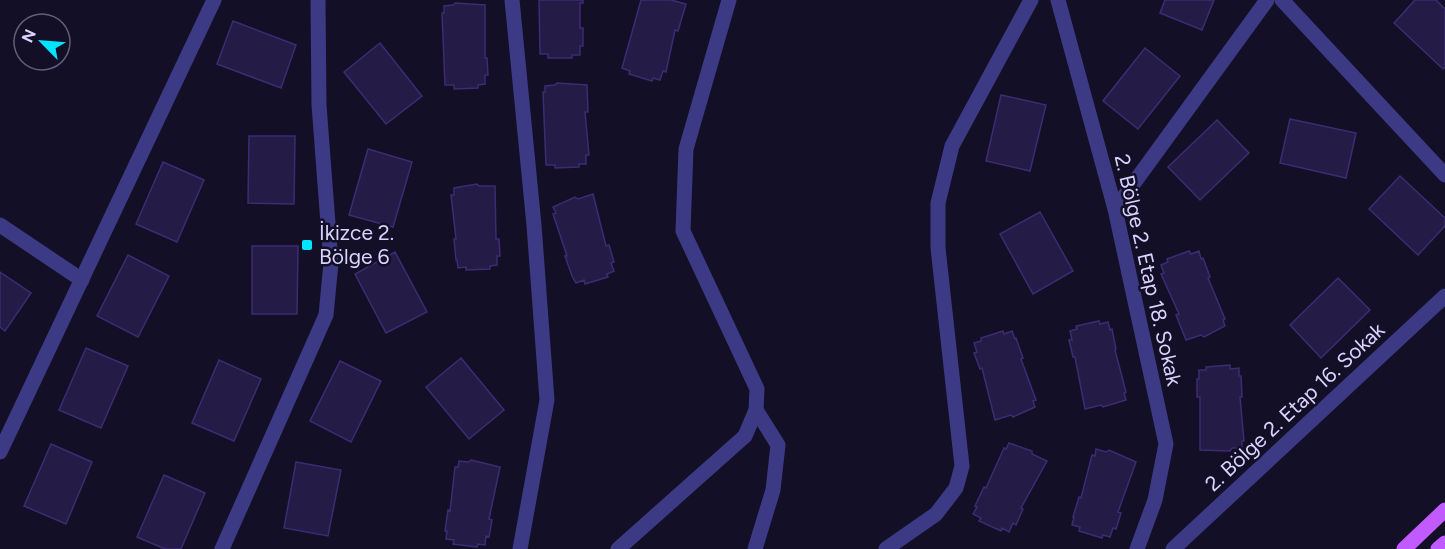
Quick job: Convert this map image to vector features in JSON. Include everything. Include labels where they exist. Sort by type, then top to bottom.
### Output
[{"type":"main road","points":[[1404,549],[1445,510]]},
{"type":"main road","points":[[1438,549],[1445,543]]},
{"type":"street","points":[[0,452],[214,0]]},
{"type":"street","points":[[222,549],[326,315],[331,263],[319,105],[318,0]]},
{"type":"street","points":[[512,0],[534,225],[547,400],[520,549]]},
{"type":"street","points":[[618,549],[745,436],[756,411],[757,388],[683,231],[686,149],[729,0]]},
{"type":"street","points":[[886,549],[936,514],[956,488],[962,466],[938,248],[938,203],[952,146],[1031,0]]},
{"type":"street","name":"2. Bölge 2. Etap 18. Sokak","points":[[1058,0],[1115,209],[1166,444],[1155,500],[1137,549]]},
{"type":"street","points":[[1115,209],[1267,0]]},
{"type":"street","points":[[1282,0],[1445,175]]},
{"type":"street","points":[[0,225],[82,280]]},
{"type":"street","name":"2. Bölge 2. Etap 16. Sokak","points":[[1173,549],[1445,297]]},
{"type":"street","points":[[755,549],[773,490],[777,445],[756,411]]},
{"type":"building","points":[[539,0],[583,0],[583,3],[580,3],[583,46],[580,46],[580,55],[572,55],[572,58],[548,58],[548,54],[540,54]]},
{"type":"building","points":[[641,0],[671,0],[686,4],[678,31],[675,30],[666,72],[663,71],[660,80],[653,78],[652,81],[629,74],[630,71],[622,68]]},
{"type":"building","points":[[1165,0],[1214,0],[1202,30],[1160,13]]},
{"type":"building","points":[[1415,0],[1436,0],[1445,9],[1445,67],[1443,69],[1394,23]]},
{"type":"building","points":[[455,3],[485,5],[485,58],[487,58],[488,75],[485,75],[485,84],[478,85],[478,88],[454,89],[454,85],[445,85],[442,13],[444,13],[444,6]]},
{"type":"building","points":[[233,21],[296,45],[281,88],[217,64]]},
{"type":"building","points":[[380,43],[422,96],[386,124],[344,72]]},
{"type":"building","points":[[1145,48],[1180,76],[1138,129],[1103,101]]},
{"type":"building","points":[[557,83],[587,85],[588,112],[585,112],[589,155],[586,155],[586,164],[579,164],[579,167],[555,168],[555,165],[546,165],[543,92],[545,92],[545,86]]},
{"type":"building","points":[[1001,95],[1046,105],[1030,171],[986,161]]},
{"type":"building","points":[[1290,119],[1356,133],[1346,178],[1280,163]]},
{"type":"building","points":[[1217,120],[1249,153],[1200,200],[1168,167]]},
{"type":"building","points":[[249,136],[295,136],[294,204],[248,203]]},
{"type":"building","points":[[368,149],[412,162],[393,227],[349,215]]},
{"type":"building","points":[[163,162],[204,180],[177,242],[136,224]]},
{"type":"building","points":[[1400,176],[1445,218],[1445,226],[1418,255],[1369,209]]},
{"type":"building","points":[[477,184],[495,186],[496,239],[499,239],[500,256],[497,256],[497,265],[490,266],[490,269],[466,270],[466,267],[458,268],[456,260],[451,195],[454,195],[454,188]]},
{"type":"building","points":[[593,194],[606,246],[609,245],[614,262],[611,263],[614,271],[607,274],[608,277],[585,284],[584,280],[576,283],[565,256],[567,256],[553,214],[556,213],[553,207],[575,197],[578,199]]},
{"type":"building","points":[[1040,212],[1073,271],[1033,294],[1000,234]]},
{"type":"building","points":[[252,246],[298,246],[297,314],[252,314]]},
{"type":"building","points":[[1189,251],[1191,254],[1199,251],[1201,259],[1203,258],[1210,277],[1208,278],[1225,319],[1223,320],[1225,326],[1204,337],[1201,335],[1186,340],[1176,315],[1179,314],[1161,274],[1164,273],[1161,265],[1168,262],[1167,259]]},
{"type":"building","points":[[395,252],[427,312],[386,333],[355,274]]},
{"type":"building","points":[[128,255],[169,276],[138,337],[97,316]]},
{"type":"building","points":[[0,272],[31,293],[5,331],[0,327]]},
{"type":"building","points":[[1338,278],[1370,310],[1321,358],[1290,325]]},
{"type":"building","points":[[1099,321],[1100,324],[1108,322],[1110,330],[1112,329],[1126,400],[1103,407],[1101,405],[1085,409],[1075,357],[1073,357],[1069,340],[1072,340],[1070,331],[1077,329],[1076,326]]},
{"type":"building","points":[[1003,331],[1004,334],[1012,331],[1016,338],[1036,400],[1033,401],[1035,407],[1013,417],[1011,415],[995,420],[982,368],[980,369],[974,353],[977,352],[974,343],[981,341],[981,338]]},
{"type":"building","points":[[86,348],[128,366],[101,428],[59,410]]},
{"type":"building","points":[[461,358],[504,410],[469,439],[426,387]]},
{"type":"building","points":[[219,360],[261,379],[234,441],[192,423]]},
{"type":"building","points":[[340,361],[381,381],[351,442],[310,421]]},
{"type":"building","points":[[1230,365],[1230,369],[1239,368],[1239,376],[1241,376],[1242,397],[1240,397],[1244,441],[1242,441],[1242,448],[1232,448],[1230,451],[1200,450],[1200,397],[1197,397],[1199,370],[1206,370],[1206,367]]},
{"type":"building","points":[[1009,443],[1032,451],[1032,454],[1047,461],[1021,508],[1023,509],[1016,525],[1013,523],[1009,532],[1002,528],[1001,531],[979,521],[981,518],[973,514],[984,487],[986,488],[1004,448],[1006,449]]},
{"type":"building","points":[[51,444],[92,462],[66,524],[24,506]]},
{"type":"building","points":[[1096,449],[1106,452],[1109,450],[1136,462],[1118,512],[1121,513],[1116,529],[1113,528],[1110,537],[1103,535],[1102,538],[1079,531],[1080,527],[1072,525],[1092,455],[1095,456]]},
{"type":"building","points":[[471,460],[500,467],[489,519],[492,520],[489,537],[486,536],[485,545],[478,544],[477,547],[453,544],[454,540],[446,539],[447,531],[445,531],[448,510],[450,511],[455,467],[458,467],[459,461],[469,462]]},
{"type":"building","points":[[296,462],[341,470],[328,536],[284,528]]},
{"type":"building","points":[[164,475],[205,493],[181,549],[165,549],[137,537]]},
{"type":"place","name":"İkizce 2. Bölge 6","points":[[307,245]]}]
